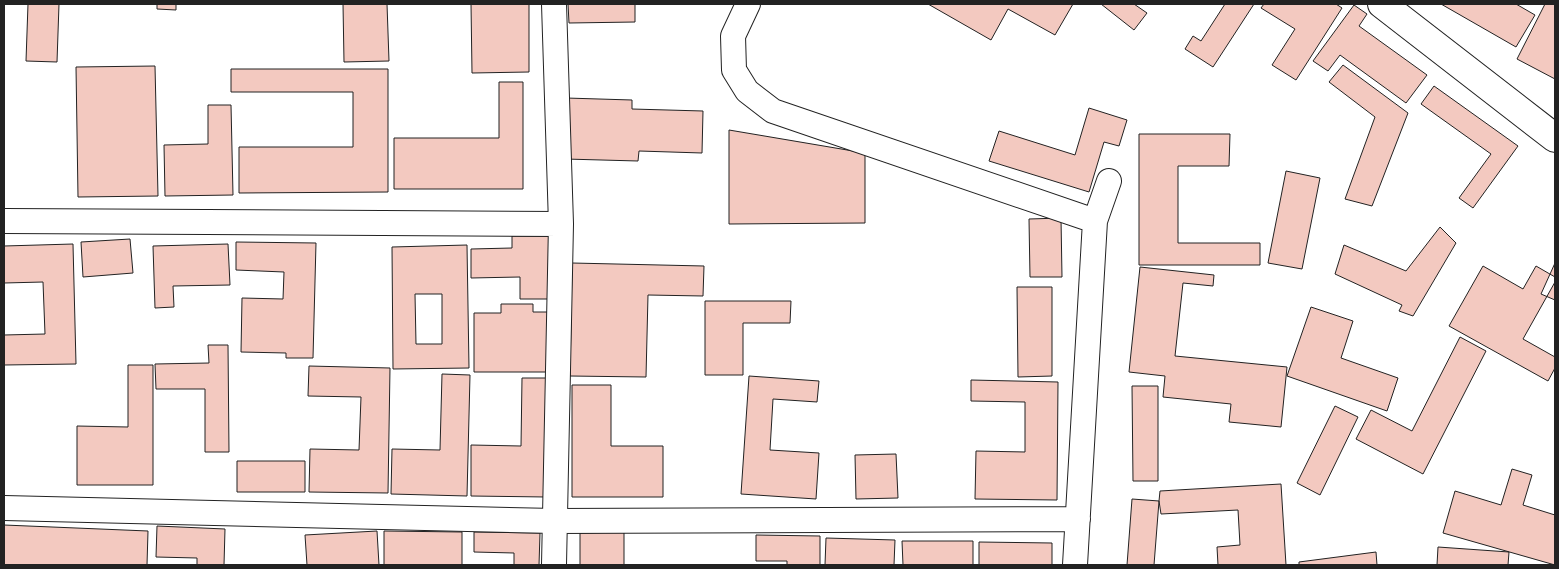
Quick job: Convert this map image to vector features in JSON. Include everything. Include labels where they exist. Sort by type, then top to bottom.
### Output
[{"type":"street","points":[[554,4],[561,224],[554,565]]},
{"type":"street","points":[[748,4],[733,36],[734,70],[748,91],[773,111],[1095,221]]},
{"type":"street","points":[[1382,4],[1555,138]]},
{"type":"street","points":[[1075,565],[1095,221],[1109,181]]},
{"type":"street","points":[[4,221],[561,224]]},
{"type":"street","points":[[4,508],[555,521],[1078,520]]},
{"type":"building","points":[[28,4],[59,4],[57,62],[26,61]]},
{"type":"building","points":[[157,4],[176,4],[176,10],[157,9]]},
{"type":"building","points":[[343,4],[387,4],[389,61],[344,62]]},
{"type":"building","points":[[471,4],[529,4],[529,72],[472,73]]},
{"type":"building","points":[[568,4],[635,4],[635,22],[569,23]]},
{"type":"building","points":[[928,4],[1073,4],[1055,35],[1008,9],[991,40]]},
{"type":"building","points":[[1101,4],[1134,4],[1147,13],[1134,30]]},
{"type":"building","points":[[1225,4],[1254,4],[1213,67],[1185,49],[1193,36],[1201,41]]},
{"type":"building","points":[[1264,4],[1336,4],[1342,8],[1296,80],[1272,65],[1295,29],[1261,8]]},
{"type":"building","points":[[1441,4],[1516,4],[1535,15],[1516,47]]},
{"type":"building","points":[[1545,4],[1555,4],[1555,79],[1517,59]]},
{"type":"building","points":[[1354,5],[1367,14],[1359,26],[1427,75],[1406,103],[1340,55],[1328,71],[1313,61]]},
{"type":"building","points":[[1343,65],[1408,113],[1372,206],[1345,199],[1375,117],[1329,82]]},
{"type":"building","points":[[155,66],[158,196],[78,197],[76,67]]},
{"type":"building","points":[[231,69],[388,69],[388,192],[239,193],[239,147],[353,147],[353,92],[231,92]]},
{"type":"building","points":[[499,82],[523,82],[523,189],[394,189],[394,138],[499,138]]},
{"type":"building","points":[[1434,86],[1518,146],[1473,208],[1459,198],[1491,154],[1421,104]]},
{"type":"building","points":[[566,98],[632,100],[632,109],[703,111],[702,153],[639,151],[638,161],[565,159]]},
{"type":"building","points":[[208,105],[231,105],[233,195],[165,196],[164,145],[208,144]]},
{"type":"building","points":[[1089,108],[1127,120],[1119,146],[1104,142],[1089,192],[989,161],[999,131],[1075,155]]},
{"type":"building","points":[[729,130],[865,153],[865,223],[729,224]]},
{"type":"building","points":[[1139,134],[1230,134],[1229,166],[1178,166],[1178,243],[1260,243],[1260,265],[1139,265]]},
{"type":"building","points":[[1286,171],[1320,178],[1302,269],[1268,263]]},
{"type":"building","points":[[1061,218],[1062,277],[1030,277],[1029,219]]},
{"type":"building","points":[[1440,227],[1456,243],[1413,316],[1399,311],[1402,305],[1335,274],[1344,245],[1406,271]]},
{"type":"building","points":[[512,236],[550,236],[551,299],[520,299],[520,277],[471,278],[471,249],[512,248]]},
{"type":"building","points":[[130,239],[133,273],[83,277],[81,242]]},
{"type":"building","points":[[236,242],[316,243],[313,358],[286,358],[286,353],[241,352],[242,298],[283,299],[284,272],[236,270]]},
{"type":"building","points":[[73,244],[76,364],[4,365],[4,335],[45,334],[43,282],[4,283],[4,246]]},
{"type":"building","points":[[228,244],[230,285],[173,286],[174,307],[155,308],[153,246]]},
{"type":"building","points":[[467,245],[469,368],[393,369],[392,247]],"holes":[[[415,294],[442,294],[442,344],[416,344]]]},
{"type":"building","points":[[572,263],[704,266],[703,296],[648,295],[646,377],[570,376]]},
{"type":"building","points":[[1555,263],[1555,300],[1541,294]]},
{"type":"building","points":[[1483,266],[1523,289],[1536,266],[1555,277],[1555,282],[1523,339],[1555,357],[1555,368],[1548,381],[1449,326]]},
{"type":"building","points":[[1140,267],[1214,275],[1213,286],[1183,283],[1175,356],[1287,367],[1281,427],[1229,422],[1231,404],[1163,397],[1165,376],[1129,372]]},
{"type":"building","points":[[1017,287],[1052,287],[1052,376],[1018,377]]},
{"type":"building","points":[[705,301],[791,301],[790,323],[743,323],[743,375],[705,375]]},
{"type":"building","points":[[501,304],[533,304],[533,312],[550,312],[551,372],[474,372],[474,313],[501,313]]},
{"type":"building","points":[[1311,307],[1353,321],[1341,358],[1398,378],[1387,411],[1287,376]]},
{"type":"building","points":[[1460,337],[1486,351],[1423,474],[1356,439],[1371,410],[1412,431]]},
{"type":"building","points":[[208,345],[228,345],[229,452],[205,452],[205,389],[156,389],[155,364],[209,363]]},
{"type":"building","points":[[128,365],[153,365],[153,485],[77,485],[77,426],[128,427]]},
{"type":"building","points":[[309,366],[390,368],[388,493],[309,492],[310,449],[359,450],[361,397],[308,396]]},
{"type":"building","points":[[442,374],[470,375],[467,496],[391,494],[392,449],[440,450]]},
{"type":"building","points":[[749,376],[819,381],[817,402],[773,399],[770,450],[819,453],[816,499],[741,494]]},
{"type":"building","points":[[522,378],[548,378],[546,497],[471,496],[471,445],[521,446]]},
{"type":"building","points":[[971,380],[1058,382],[1057,500],[975,499],[976,451],[1025,452],[1025,402],[971,401]]},
{"type":"building","points":[[572,385],[611,385],[611,446],[663,446],[663,497],[572,497]]},
{"type":"building","points":[[1132,386],[1158,386],[1158,481],[1133,481]]},
{"type":"building","points":[[1335,406],[1358,417],[1320,495],[1297,483]]},
{"type":"building","points":[[896,454],[898,498],[856,499],[855,455]]},
{"type":"building","points":[[237,461],[305,461],[305,492],[237,492]]},
{"type":"building","points":[[1512,469],[1532,475],[1523,505],[1555,515],[1555,565],[1443,533],[1455,491],[1501,505]]},
{"type":"building","points":[[1281,484],[1286,565],[1218,565],[1217,547],[1240,545],[1238,510],[1161,514],[1160,491]]},
{"type":"building","points":[[1132,499],[1159,501],[1154,565],[1127,565]]},
{"type":"building","points":[[4,525],[148,531],[147,565],[4,565]]},
{"type":"building","points":[[157,526],[225,529],[224,565],[197,565],[197,558],[156,557]]},
{"type":"building","points":[[377,531],[379,565],[307,565],[305,535]]},
{"type":"building","points":[[384,531],[462,532],[462,565],[384,565]]},
{"type":"building","points":[[474,532],[540,533],[539,565],[514,565],[514,553],[474,552]]},
{"type":"building","points":[[624,532],[624,565],[580,565],[580,533]]},
{"type":"building","points":[[756,535],[820,536],[820,565],[787,565],[787,561],[756,561]]},
{"type":"building","points":[[826,538],[895,540],[894,565],[825,565]]},
{"type":"building","points":[[902,541],[973,541],[973,565],[903,565]]},
{"type":"building","points":[[979,542],[1052,543],[1052,565],[979,565]]},
{"type":"building","points":[[1438,547],[1509,552],[1508,565],[1437,565]]},
{"type":"building","points":[[1376,552],[1377,565],[1299,565],[1299,562]]}]
